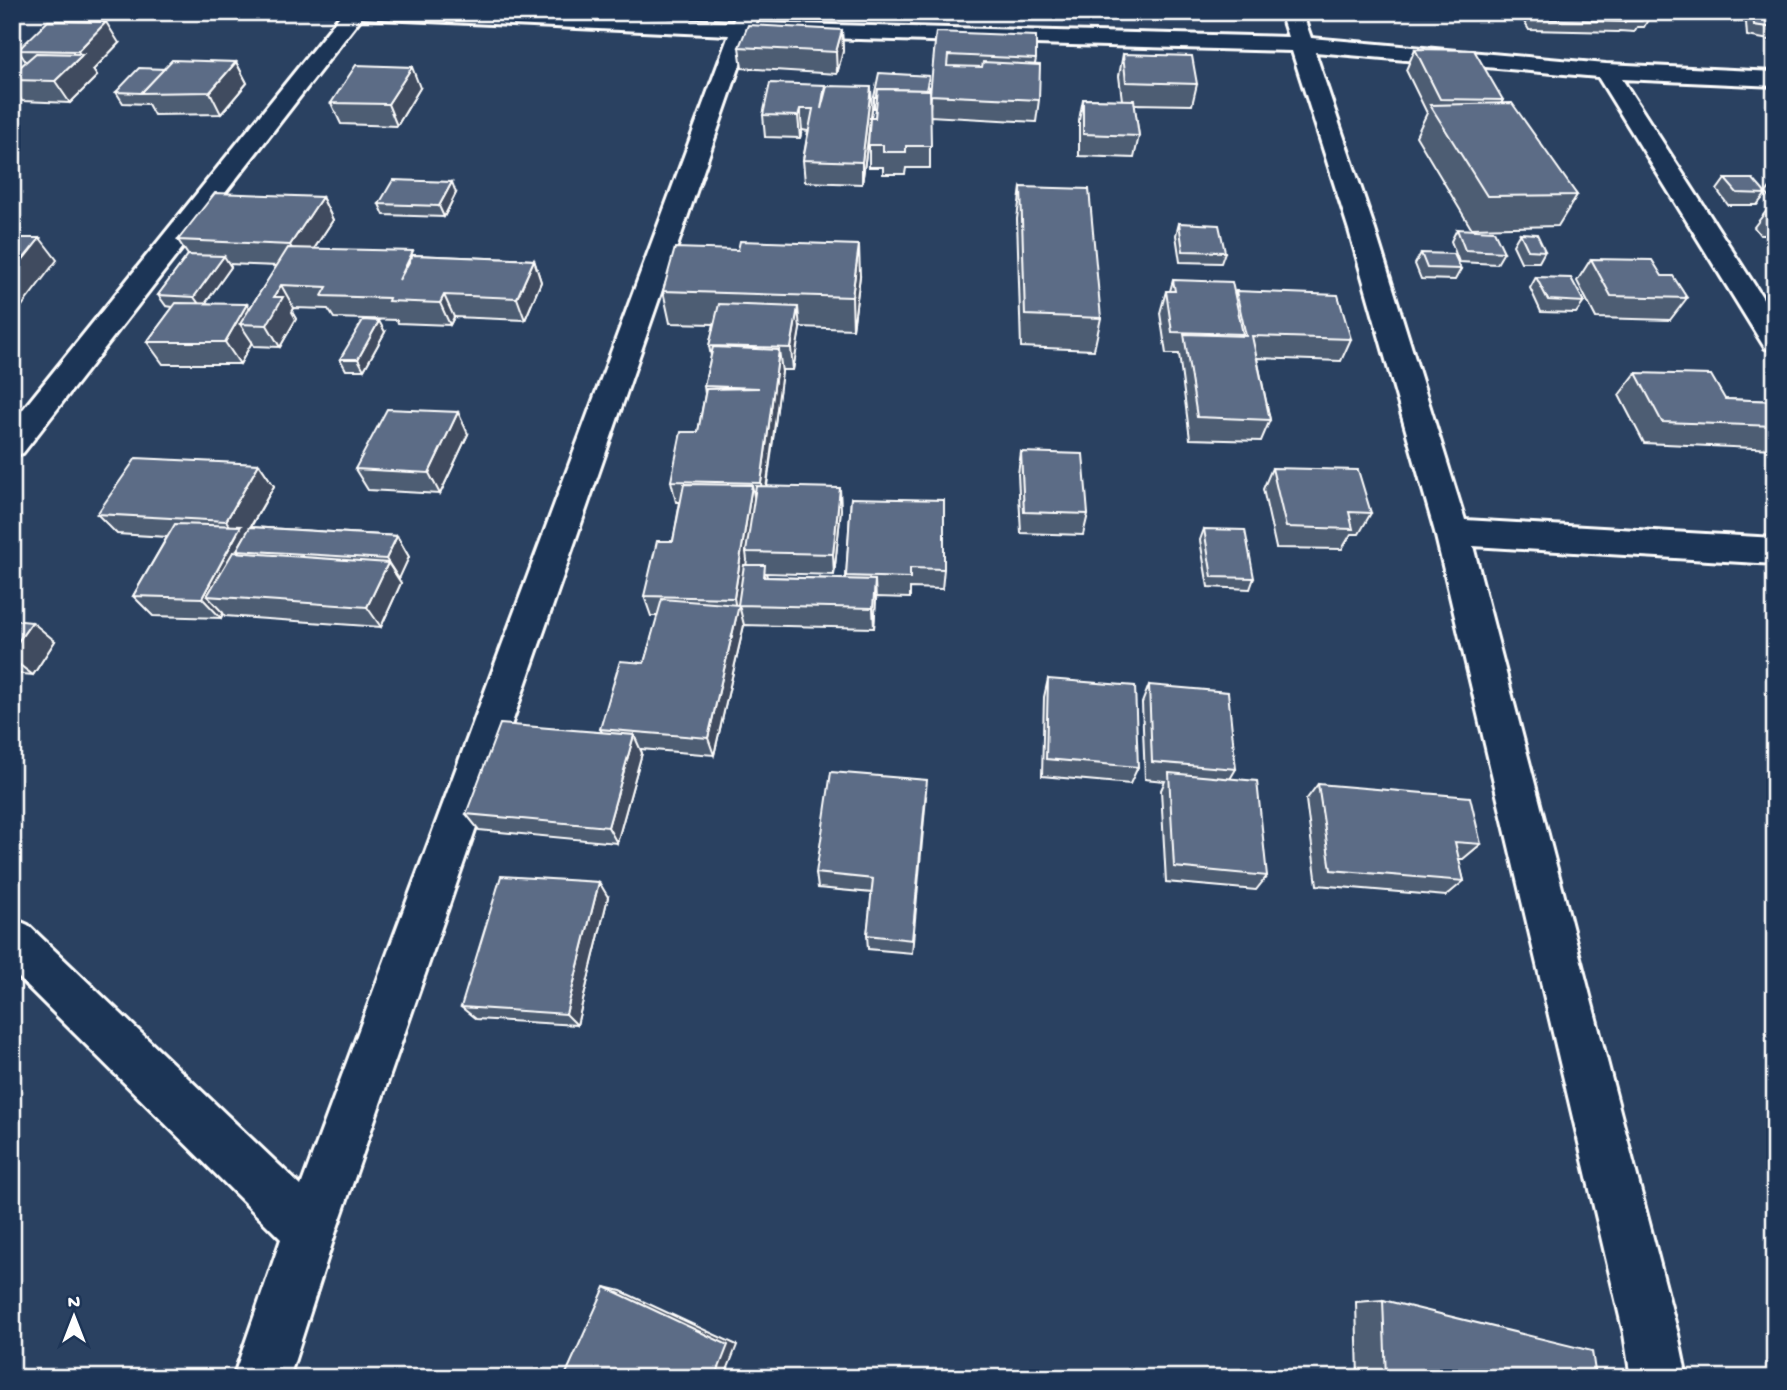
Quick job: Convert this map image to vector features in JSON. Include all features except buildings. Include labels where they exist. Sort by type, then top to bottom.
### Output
[{"type":"street","points":[[12,445],[354,12]]},
{"type":"street","points":[[363,12],[746,20],[849,34],[1296,28],[1606,71],[1775,79]]},
{"type":"street","points":[[261,1378],[310,1231],[746,20]]},
{"type":"street","points":[[1296,28],[1362,230],[1451,532],[1651,1334],[1659,1378]]},
{"type":"street","points":[[1606,71],[1775,341]]},
{"type":"street","points":[[1451,532],[1775,551]]},
{"type":"street","points":[[12,940],[310,1231]]}]
